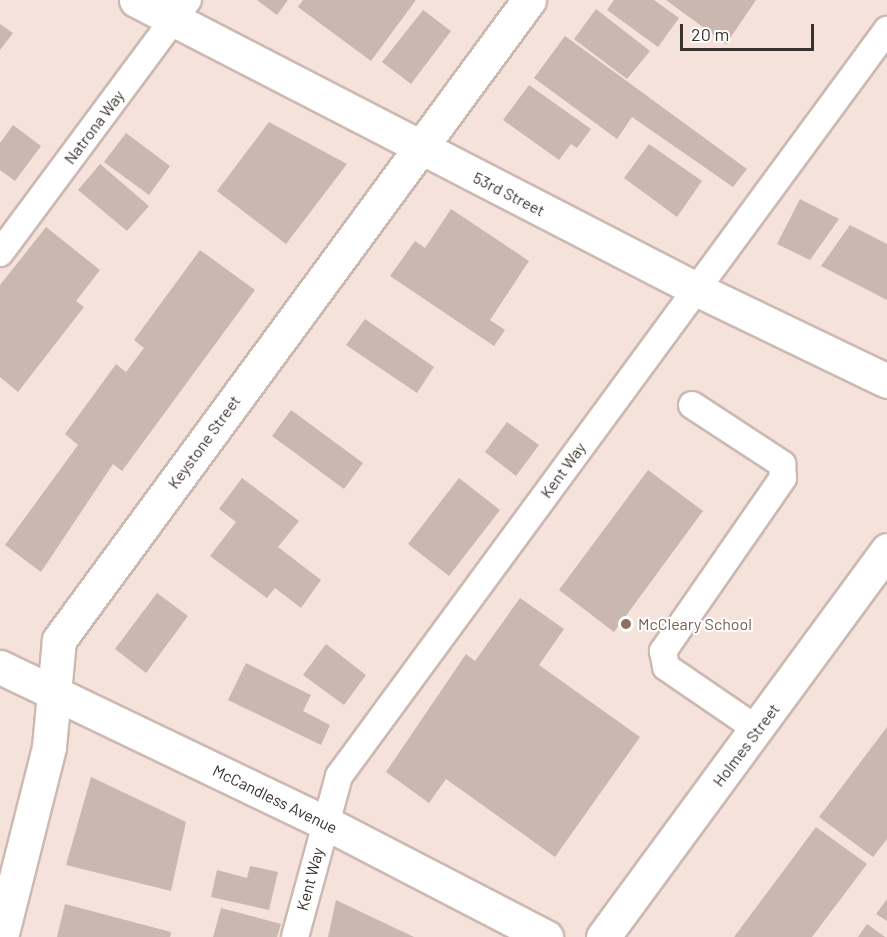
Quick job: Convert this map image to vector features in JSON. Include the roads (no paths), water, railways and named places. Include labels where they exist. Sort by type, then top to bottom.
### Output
[{"type":"street","name":"53rd Street","points":[[136,0],[181,9],[419,148],[696,289],[887,381]]},
{"type":"street","name":"Keystone Street","points":[[1,937],[49,747],[58,640],[529,0]]},
{"type":"street","name":"Holmes Street","points":[[603,937],[758,730],[887,550]]},
{"type":"street","name":"McCandless Avenue","points":[[0,667],[326,823],[546,937]]},
{"type":"lane","name":"Natrona Way","points":[[0,253],[181,9]]},
{"type":"lane","name":"Kent Way","points":[[295,937],[339,776],[887,30]]},
{"type":"lane","points":[[692,405],[782,464],[783,478],[663,651],[666,667],[758,730]]},
{"type":"place","name":"McCleary School","points":[[626,624]]}]
